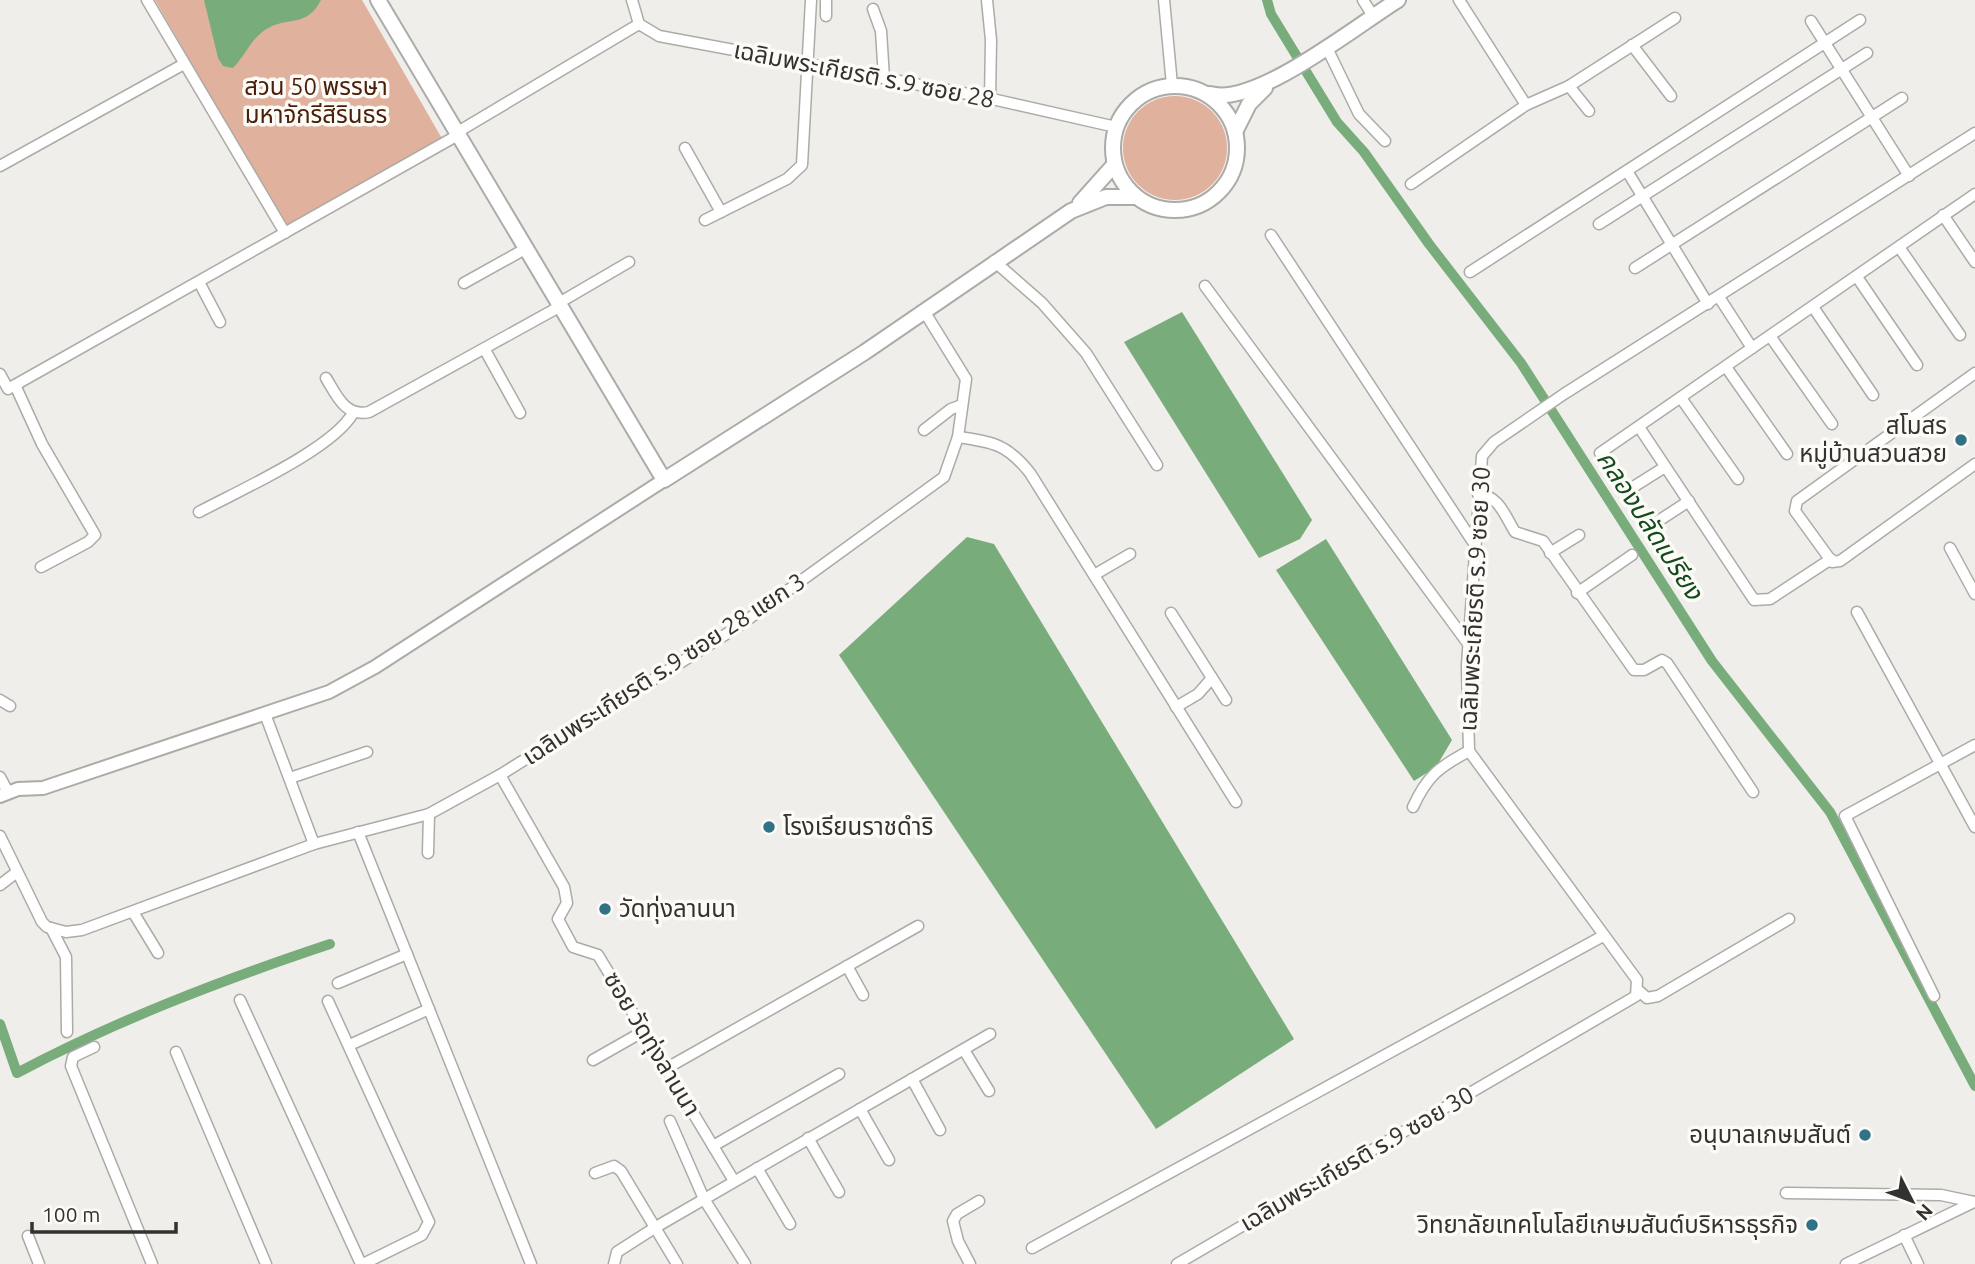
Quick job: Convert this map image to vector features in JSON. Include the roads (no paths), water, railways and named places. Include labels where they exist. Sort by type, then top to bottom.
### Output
[{"type":"main road","points":[[378,0],[664,480],[924,311],[1071,211],[1105,197],[1136,197]]},
{"type":"main road","points":[[1235,132],[1249,104],[1271,82],[1321,50],[1376,9],[1398,0]]},
{"type":"main road","points":[[1204,93],[1222,107],[1235,132],[1237,149],[1231,173],[1225,184],[1207,201],[1171,210],[1147,204],[1123,183],[1114,165],[1112,146],[1116,127],[1138,97],[1172,85],[1204,93],[1220,97],[1233,96],[1271,82]]},
{"type":"main road","points":[[1071,211],[1114,165]]},
{"type":"street","points":[[147,0],[285,233]]},
{"type":"street","points":[[8,389],[457,134],[639,24],[632,0]]},
{"type":"street","points":[[705,220],[787,179],[802,165],[810,64],[811,0]]},
{"type":"street","points":[[826,0],[826,16]]},
{"type":"street","points":[[987,0],[991,40],[990,99]]},
{"type":"street","points":[[1164,0],[1172,85]]},
{"type":"street","points":[[1363,0],[1376,9]]},
{"type":"street","points":[[1459,0],[1526,105]]},
{"type":"street","points":[[873,9],[881,31],[884,78]]},
{"type":"street","points":[[1411,184],[1526,105],[1569,86],[1675,18]]},
{"type":"street","points":[[1470,272],[1860,20]]},
{"type":"street","points":[[1811,21],[1909,176]]},
{"type":"street","name":"เฉลิมพระเกียรติ ร.9 ซอย 28","points":[[639,24],[659,36],[990,99],[1116,127]]},
{"type":"street","points":[[1632,45],[1671,96]]},
{"type":"street","points":[[1321,50],[1359,114],[1385,141]]},
{"type":"street","points":[[1599,224],[1867,53]]},
{"type":"street","points":[[0,166],[184,64]]},
{"type":"street","points":[[1569,86],[1590,111]]},
{"type":"street","points":[[1635,268],[1902,98]]},
{"type":"street","name":"เฉลิมพระเกียรติ ร.9 ซอย 30","points":[[1177,1264],[1632,1000],[1639,991],[1637,980],[1469,751],[1466,740],[1469,645],[1482,456],[1494,442],[1564,394],[1975,133]]},
{"type":"street","points":[[684,148],[722,212]]},
{"type":"street","points":[[1627,171],[1708,304]]},
{"type":"street","points":[[1600,453],[1975,194]]},
{"type":"street","points":[[1943,215],[1975,262]]},
{"type":"street","points":[[1271,235],[1475,545]]},
{"type":"street","points":[[1899,247],[1960,335]]},
{"type":"street","points":[[464,283],[525,249]]},
{"type":"street","points":[[994,261],[1042,303],[1086,353],[1157,465]]},
{"type":"street","points":[[326,378],[341,402],[353,412],[369,412],[485,350],[629,262]]},
{"type":"street","points":[[1857,277],[1917,365]]},
{"type":"street","points":[[199,282],[220,322]]},
{"type":"street","points":[[1205,286],[1469,645]]},
{"type":"street","points":[[1719,297],[1752,348]]},
{"type":"street","points":[[1813,307],[1873,395]]},
{"type":"street","name":"เฉลิมพระเกียรติ ร.9 ซอย 28 แยก 3","points":[[51,928],[66,932],[82,930],[314,844],[429,814],[500,775],[736,628],[934,484],[948,471],[958,437],[966,379],[924,311]]},
{"type":"street","points":[[1770,336],[1832,424]]},
{"type":"street","points":[[485,350],[520,413]]},
{"type":"street","points":[[1726,367],[1787,454]]},
{"type":"street","points":[[1975,373],[1797,500],[1795,511],[1830,559],[1840,561],[1975,464]]},
{"type":"street","points":[[0,374],[95,535],[88,542],[41,567]]},
{"type":"street","points":[[1681,398],[1738,479]]},
{"type":"street","points":[[924,430],[951,409],[962,405]]},
{"type":"street","points":[[199,512],[291,463],[334,435],[347,423],[353,412]]},
{"type":"street","points":[[1639,427],[1754,600],[1770,599],[1830,559]]},
{"type":"street","points":[[958,437],[993,442],[1018,458],[1236,802]]},
{"type":"street","points":[[1630,489],[1665,467]]},
{"type":"street","points":[[0,777],[4,794],[43,788],[329,692],[375,667],[664,480]]},
{"type":"street","points":[[1478,494],[1490,495],[1496,500],[1515,532],[1525,537],[1540,539],[1634,670],[1644,670],[1662,660],[1667,663],[1754,792]]},
{"type":"street","points":[[1650,527],[1689,501]]},
{"type":"street","points":[[1550,554],[1579,535]]},
{"type":"street","points":[[1950,548],[1975,594]]},
{"type":"street","points":[[1094,575],[1130,554]]},
{"type":"street","points":[[1577,593],[1632,555]]},
{"type":"street","points":[[1857,612],[1975,827]]},
{"type":"street","points":[[1171,613],[1226,700]]},
{"type":"street","points":[[1176,707],[1198,694],[1212,678]]},
{"type":"street","points":[[0,700],[10,706]]},
{"type":"street","points":[[265,714],[314,844]]},
{"type":"street","points":[[1934,996],[1845,816],[1975,744]]},
{"type":"street","points":[[1413,807],[1425,782],[1433,773],[1469,751]]},
{"type":"street","points":[[290,778],[368,752]]},
{"type":"street","name":"ซอย วัดทุ่งลานนา","points":[[500,775],[564,887],[567,903],[558,919],[570,942],[578,949],[598,955],[734,1181]]},
{"type":"street","points":[[428,853],[429,814]]},
{"type":"street","points":[[358,832],[531,1264]]},
{"type":"street","points":[[0,836],[42,922],[51,928],[66,957],[67,1032]]},
{"type":"street","points":[[0,885],[18,872]]},
{"type":"street","points":[[133,912],[158,953]]},
{"type":"street","points":[[1639,991],[1647,998],[1658,996],[1789,919]]},
{"type":"street","points":[[667,1068],[918,926]]},
{"type":"street","points":[[1032,1248],[1603,936]]},
{"type":"street","points":[[338,982],[407,954]]},
{"type":"street","points":[[847,966],[863,995]]},
{"type":"street","points":[[240,1000],[362,1264],[422,1235],[429,1223],[328,1001]]},
{"type":"street","points":[[354,1043],[429,1009]]},
{"type":"street","points":[[593,1060],[644,1031]]},
{"type":"street","points":[[614,1264],[617,1252],[656,1227],[990,1034]]},
{"type":"street","points":[[93,1047],[73,1057],[71,1066],[152,1264]]},
{"type":"street","points":[[964,1050],[989,1091]]},
{"type":"street","points":[[176,1052],[266,1264]]},
{"type":"street","points":[[713,1146],[839,1074]]},
{"type":"street","points":[[912,1079],[940,1130]]},
{"type":"street","points":[[860,1109],[889,1160]]},
{"type":"street","points":[[670,1121],[704,1199],[745,1264]]},
{"type":"street","points":[[808,1138],[839,1192]]},
{"type":"street","points":[[595,1173],[614,1166],[621,1171],[677,1264]]},
{"type":"street","points":[[757,1168],[790,1224]]},
{"type":"street","points":[[1786,1193],[1941,1195],[1975,1202]]},
{"type":"street","points":[[970,1264],[952,1227],[957,1214],[979,1201]]},
{"type":"street","points":[[1846,1264],[1975,1202]]},
{"type":"street","points":[[1904,1235],[1919,1264]]},
{"type":"street","points":[[28,1236],[39,1264]]},
{"type":"waterway","name":"คลองปลัดเปรียง","points":[[1267,0],[1271,14],[1337,122],[1364,152],[1429,244],[1521,363],[1712,661],[1830,812],[1975,1086]]},
{"type":"waterway","points":[[0,1024],[17,1073],[170,1002],[330,944]]},
{"type":"place","name":"สโมสร หมู่บ้านสวนสวย","points":[[1961,440]]},
{"type":"place","name":"โรงเรียนราชดำริ","points":[[769,827]]},
{"type":"place","name":"วัดทุ่งลานนา","points":[[605,909]]},
{"type":"place","name":"อนุบาลเกษมสันต์","points":[[1865,1135]]},
{"type":"place","name":"วิทยาลัยเทคโนโลยีเกษมสันต์บริหารธุรกิจ","points":[[1812,1225]]},
{"type":"park label","name":"สวน 50 พรรษา มหาจักรีสิรินธร","points":[[316,101]]}]
